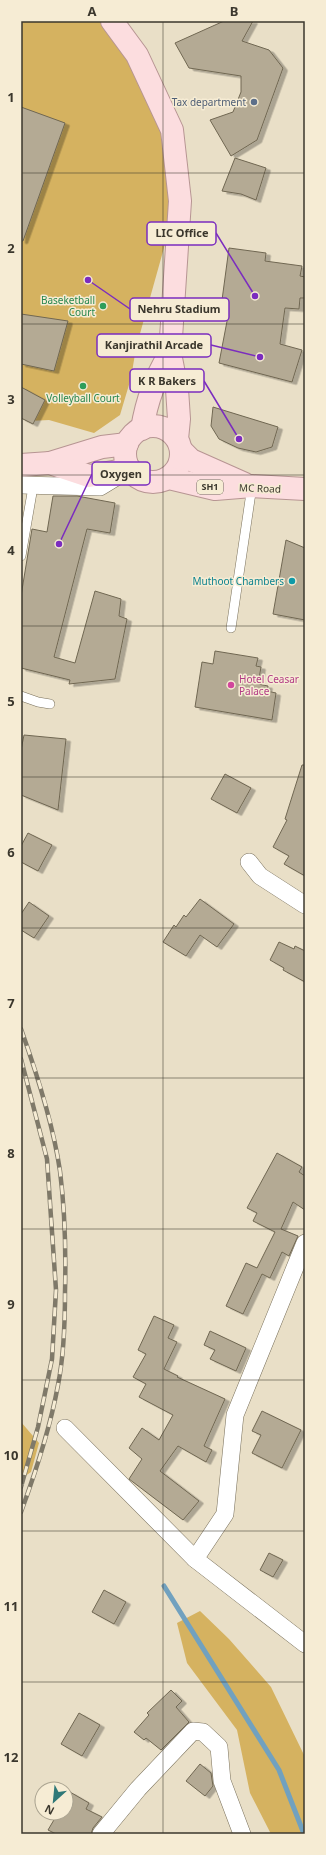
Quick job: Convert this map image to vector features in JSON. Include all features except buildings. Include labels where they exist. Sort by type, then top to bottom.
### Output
[{"type":"main road","points":[[112,21],[137,55],[172,130],[180,201],[170,354],[178,389],[179,466],[169,478]]},
{"type":"main road","points":[[142,429],[145,410],[156,378],[170,354]]},
{"type":"main road","points":[[50,463],[89,476],[130,470],[126,462],[126,453],[127,444],[131,438],[142,429],[152,427],[161,428],[170,432],[190,460],[252,486]]},
{"type":"main road","points":[[21,465],[50,463],[102,447],[127,444]]},
{"type":"main road","name":"MC Road","points":[[130,470],[141,479],[148,482],[155,482],[169,478],[215,489],[252,486],[305,489]]},
{"type":"street","points":[[27,486],[100,487],[130,470]]},
{"type":"street","points":[[249,862],[260,876],[305,905]]},
{"type":"street","points":[[195,1559],[225,1514],[235,1415],[305,1243]]},
{"type":"street","points":[[66,1428],[195,1559],[305,1644]]},
{"type":"street","points":[[101,1834],[138,1789],[193,1732],[203,1732],[219,1747],[222,1781],[242,1834]]},
{"type":"lane","points":[[21,556],[27,486]]},
{"type":"lane","points":[[231,628],[252,486]]},
{"type":"lane","points":[[21,696],[38,702],[50,704]]},
{"type":"shaded area","points":[[21,21],[110,21],[149,83],[173,161],[174,212],[136,348],[131,378],[120,415],[94,433],[49,420],[29,421],[21,416]]},
{"type":"shaded area","points":[[21,1422],[39,1443],[31,1472],[21,1479]]},
{"type":"shaded area","points":[[200,1611],[229,1639],[271,1687],[305,1757],[305,1834],[271,1834],[250,1793],[237,1730],[187,1663],[177,1623]]},
{"type":"waterway","points":[[164,1586],[279,1770],[304,1834]]},
{"type":"railway","points":[[21,1029],[44,1099],[57,1153],[65,1232],[64,1327],[60,1374],[47,1434],[21,1512]]},
{"type":"railway","points":[[21,1059],[47,1159],[56,1290],[52,1359],[38,1427],[21,1487]]},
{"type":"place","name":"Tax department","points":[[254,102]]},
{"type":"place","name":"Nehru Stadium","points":[[88,280]]},
{"type":"place","name":"LIC Office","points":[[255,296]]},
{"type":"place","name":"Baseketball Court","points":[[103,306]]},
{"type":"place","name":"Kanjirathil Arcade","points":[[260,357]]},
{"type":"place","name":"Volleyball Court","points":[[83,386]]},
{"type":"place","name":"K R Bakers","points":[[239,439]]},
{"type":"place","name":"Oxygen","points":[[59,544]]},
{"type":"place","name":"Muthoot Chambers","points":[[292,581]]},
{"type":"place","name":"Hotel Ceasar Palace","points":[[231,685]]}]
